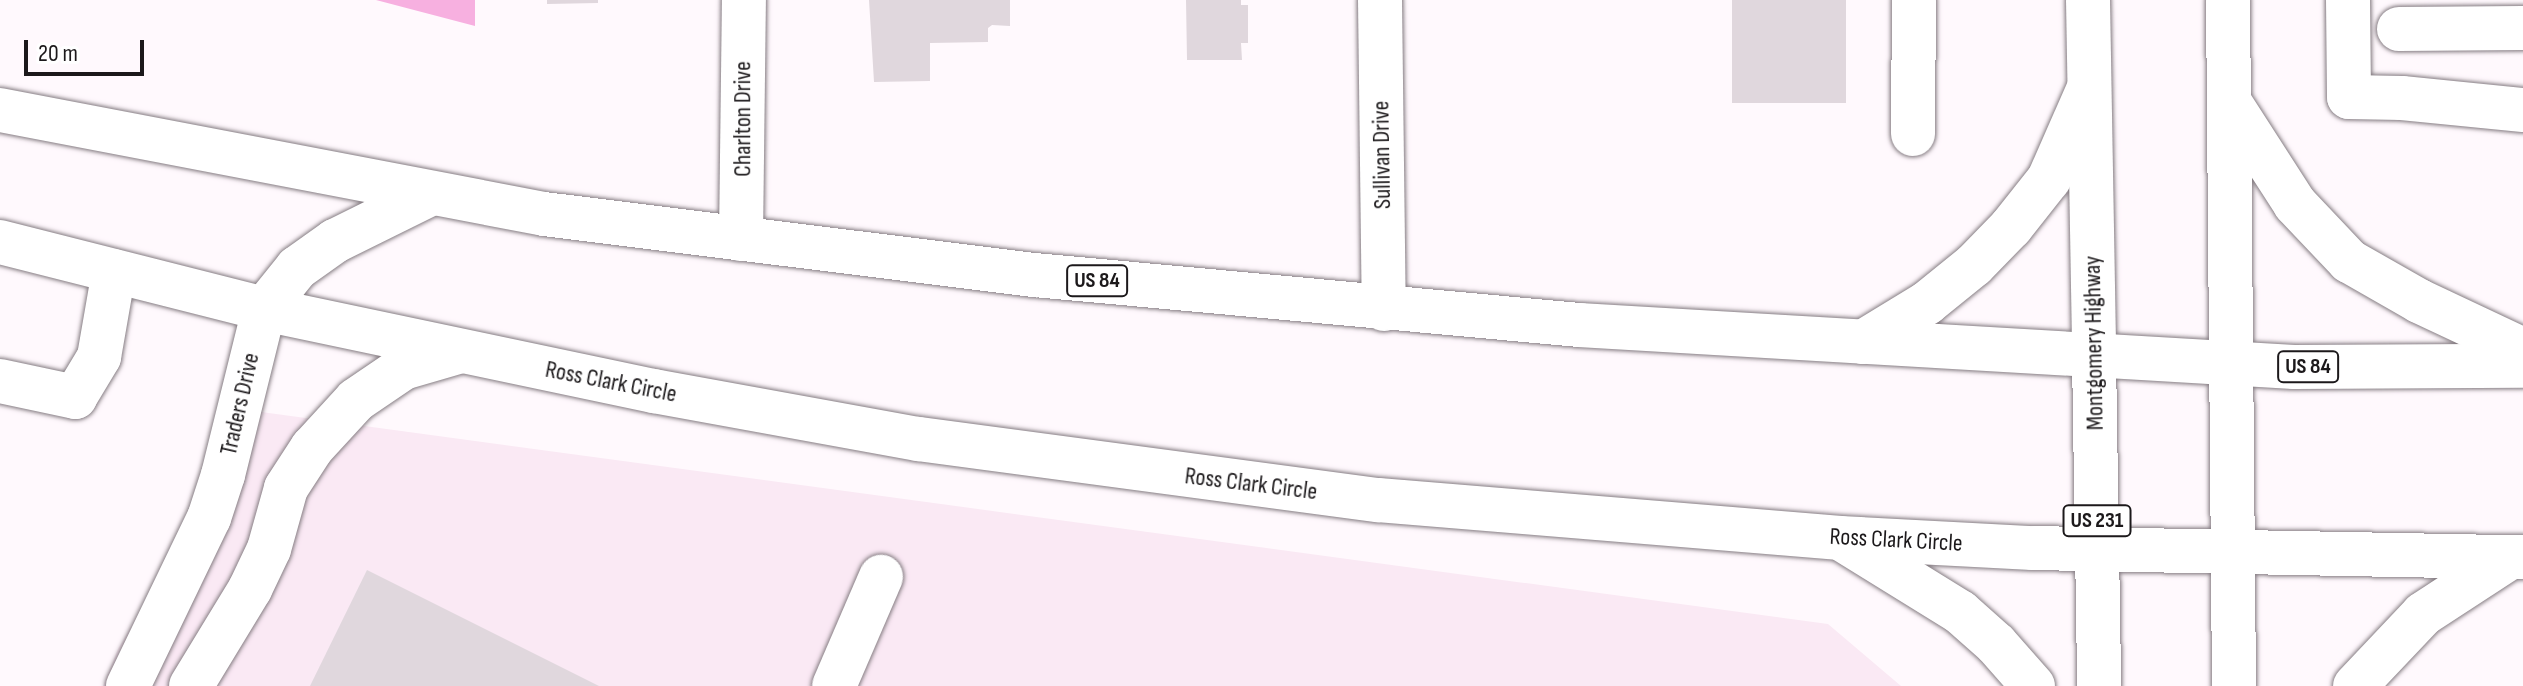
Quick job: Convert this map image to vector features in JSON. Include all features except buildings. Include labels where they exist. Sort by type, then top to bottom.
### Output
[{"type":"main road","name":"Charlton Drive","points":[[741,239],[744,0]]},
{"type":"main road","name":"Sullivan Drive","points":[[1380,0],[1384,309]]},
{"type":"main road","points":[[1913,134],[1914,0]]},
{"type":"main road","name":"Montgomery Highway","points":[[2088,0],[2099,686]]},
{"type":"main road","points":[[2228,0],[2234,686]]},
{"type":"main road","points":[[2348,0],[2349,97],[2402,98],[2523,110]]},
{"type":"main road","points":[[2402,98],[2399,14],[2523,28]]},
{"type":"main road","points":[[1863,342],[1927,303],[1974,265],[2011,227],[2049,179],[2089,88]]},
{"type":"main road","points":[[2230,103],[2295,204],[2349,261],[2419,301],[2523,350]]},
{"type":"main road","name":"US 84","points":[[0,110],[544,214],[1035,275],[1384,309],[1863,342],[2294,367],[2523,366]]},
{"type":"main road","name":"Traders Drive","points":[[128,686],[209,518],[223,475],[264,309],[297,268],[335,241],[430,194]]},
{"type":"main road","name":"Ross Clark Circle","points":[[0,242],[264,309],[458,352],[919,439],[1105,466],[1378,500],[1840,538],[2097,549],[2516,557]]},
{"type":"main road","points":[[0,381],[75,397],[99,357],[114,271]]},
{"type":"main road","points":[[191,686],[250,589],[269,549],[286,488],[312,448],[356,400],[403,368],[458,352]]},
{"type":"main road","points":[[1840,538],[1960,612],[1996,644],[2033,686]]},
{"type":"main road","points":[[2355,686],[2423,614],[2516,557]]},
{"type":"main road","points":[[834,686],[881,577]]},
{"type":"shaded area","points":[[376,0],[475,0],[475,26]]},
{"type":"shaded area","points":[[224,407],[1828,624],[1901,686],[103,686],[118,649],[176,550]]}]
